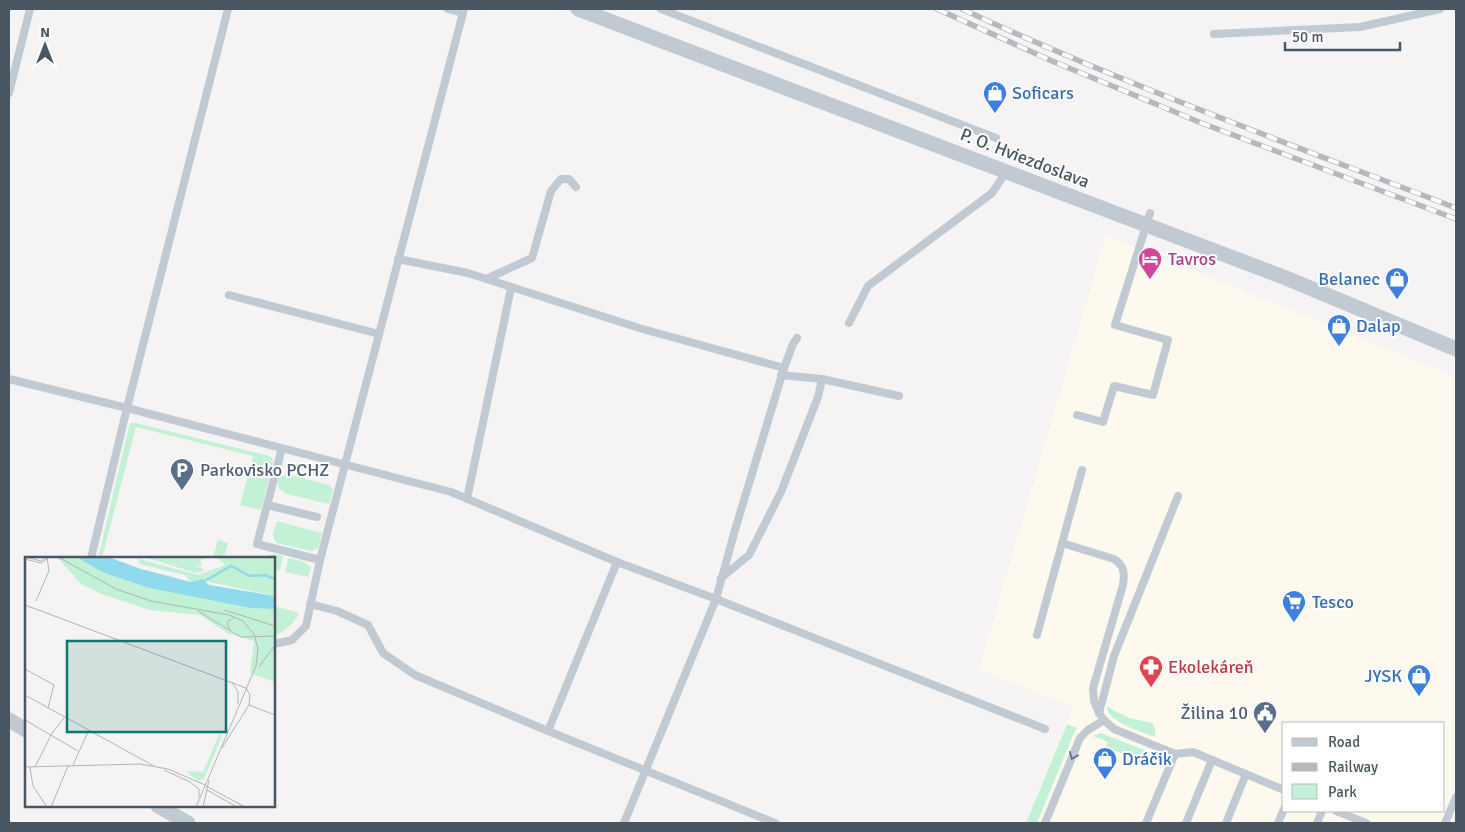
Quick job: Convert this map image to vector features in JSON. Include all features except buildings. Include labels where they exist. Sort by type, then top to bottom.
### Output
[{"type":"street","name":"P. O. Hviezdoslava","points":[[578,9],[1006,172],[1148,218],[1456,349]]},
{"type":"street","points":[[9,720],[25,729]]},
{"type":"street","points":[[160,807],[188,823]]},
{"type":"lane","points":[[9,93],[30,9]]},
{"type":"lane","points":[[91,557],[228,9]]},
{"type":"lane","points":[[275,644],[292,640],[306,626],[320,560],[463,11],[448,9]]},
{"type":"lane","points":[[661,9],[996,138]]},
{"type":"lane","points":[[1214,34],[1360,27],[1440,9]]},
{"type":"lane","points":[[849,323],[868,286],[992,193],[1006,172]]},
{"type":"lane","points":[[486,280],[532,258],[551,192],[561,179],[569,180],[576,187]]},
{"type":"lane","points":[[1077,415],[1103,422],[1114,386],[1153,395],[1168,340],[1115,325],[1148,218]]},
{"type":"lane","points":[[398,259],[468,273],[782,372],[899,396]]},
{"type":"lane","points":[[468,499],[511,288]]},
{"type":"lane","points":[[229,295],[379,334]]},
{"type":"lane","points":[[624,823],[716,599],[782,372],[797,338]]},
{"type":"lane","points":[[9,379],[451,492],[618,562],[1045,730]]},
{"type":"lane","points":[[721,578],[749,555],[781,492],[818,397],[822,380]]},
{"type":"lane","points":[[282,448],[257,544],[320,560]]},
{"type":"lane","points":[[1037,635],[1082,470]]},
{"type":"lane","points":[[1099,713],[1114,656],[1178,496]]},
{"type":"lane","points":[[267,505],[317,517]]},
{"type":"lane","points":[[1062,543],[1114,558],[1119,562],[1124,572],[1123,585],[1093,688],[1094,701],[1104,720],[1114,729],[1175,754],[1194,752],[1282,789]]},
{"type":"lane","points":[[548,731],[618,562]]},
{"type":"lane","points":[[310,604],[337,611],[368,625],[383,653],[415,675],[775,823]]},
{"type":"lane","points":[[1045,823],[1080,738],[1088,730],[1104,720]]},
{"type":"lane","points":[[1146,823],[1175,754]]},
{"type":"lane","points":[[1186,823],[1212,760]]},
{"type":"lane","points":[[1226,823],[1246,774]]},
{"type":"lane","points":[[1445,823],[1456,797]]},
{"type":"lane","points":[[1338,812],[1361,822]]},
{"type":"shaded area","points":[[1106,235],[1456,377],[1456,823],[1026,823],[1073,707],[979,669]]},
{"type":"green space","points":[[131,423],[136,423],[269,456],[272,458],[273,463],[261,510],[240,505],[253,456],[136,427],[102,557],[98,557]]},
{"type":"green space","points":[[286,474],[329,485],[333,489],[329,504],[287,494],[282,491],[278,485],[278,480],[279,477]]},
{"type":"green space","points":[[277,521],[322,533],[318,548],[311,551],[277,543],[273,536]]},
{"type":"green space","points":[[218,540],[228,543],[224,557],[213,557]]},
{"type":"green space","points":[[273,554],[283,556],[280,571],[275,569],[275,557],[262,557]]},
{"type":"green space","points":[[289,558],[304,562],[311,567],[308,577],[285,572]]},
{"type":"green space","points":[[275,606],[299,613],[294,621],[275,636]]},
{"type":"green space","points":[[1107,706],[1130,718],[1152,723],[1155,729],[1155,737],[1119,722],[1108,712]]},
{"type":"green space","points":[[1067,724],[1077,728],[1037,823],[1026,823]]},
{"type":"green space","points":[[1101,733],[1149,752],[1145,763],[1106,747],[1108,742],[1093,736]]},
{"type":"railway","points":[[937,9],[1052,61],[1204,124],[1456,219]]},
{"type":"railway","points":[[962,9],[1145,88],[1456,208]]},
{"type":"place","name":"Soficars","points":[[995,114]]},
{"type":"place","name":"Tavros","points":[[1150,280]]},
{"type":"place","name":"Belanec","points":[[1397,300]]},
{"type":"place","name":"Dalap","points":[[1339,347]]},
{"type":"place","name":"Parkovisko PCHZ","points":[[182,491]]},
{"type":"place","name":"Tesco","points":[[1294,623]]},
{"type":"place","name":"Ekolekáreň","points":[[1151,688]]},
{"type":"place","name":"JYSK","points":[[1419,697]]},
{"type":"place","name":"Žilina 10","points":[[1265,734]]},
{"type":"place","name":"Dráčik","points":[[1105,780]]}]
